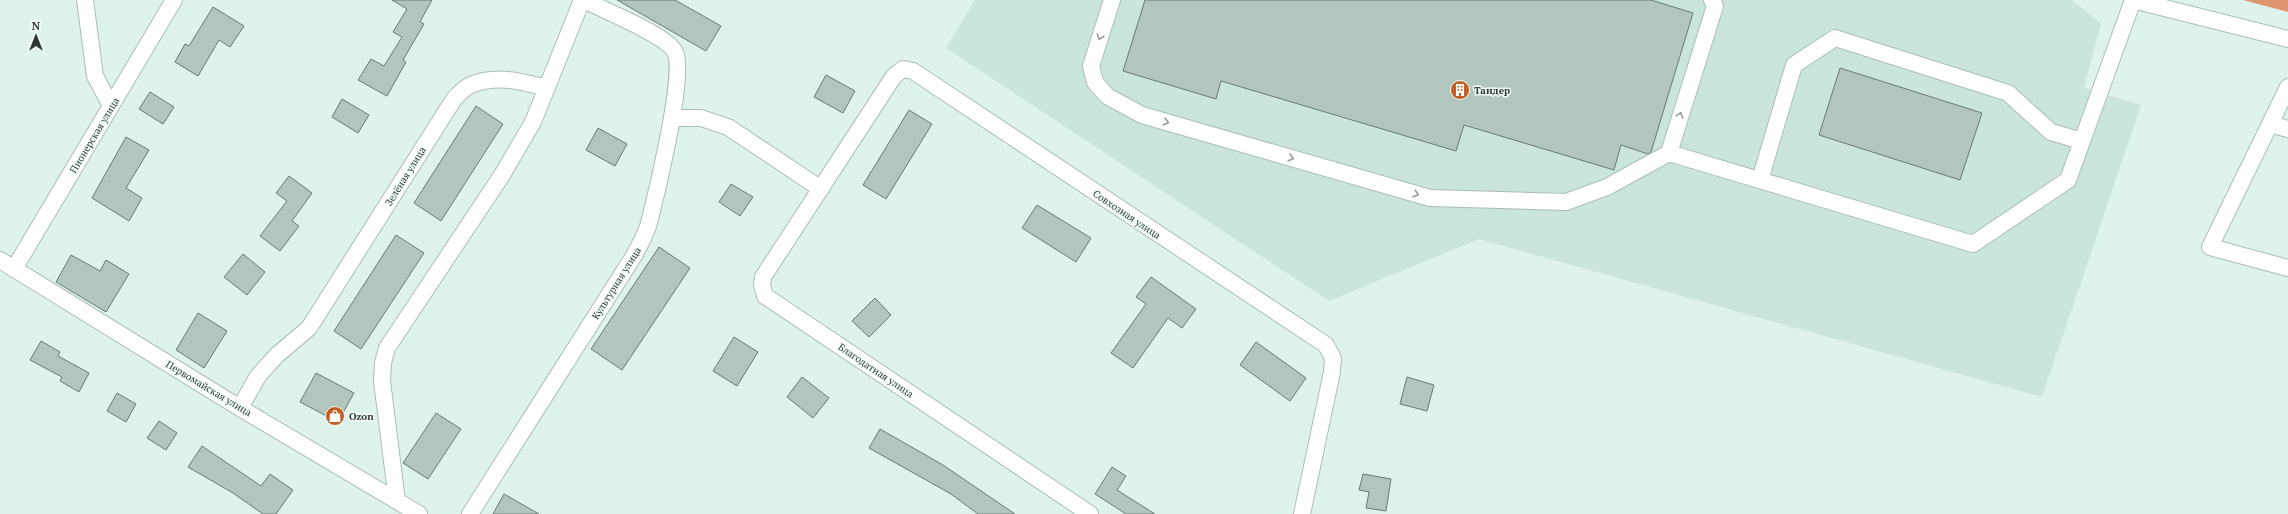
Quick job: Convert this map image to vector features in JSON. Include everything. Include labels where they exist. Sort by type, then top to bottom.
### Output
[{"type":"street","points":[[85,0],[95,76],[111,106]]},
{"type":"street","name":"Пионерская улица","points":[[14,269],[174,0]]},
{"type":"street","points":[[397,501],[382,381],[383,363],[387,348],[502,175],[533,122],[583,0]]},
{"type":"street","name":"Культурная улица","points":[[470,514],[635,254],[648,225],[672,118],[678,70],[676,52],[663,39],[583,0]]},
{"type":"street","points":[[1112,0],[1091,66],[1095,82],[1107,96],[1142,115],[1430,198],[1566,202],[1607,187],[1669,153],[1715,6],[1712,0]]},
{"type":"street","points":[[1669,153],[1973,244],[2068,180],[2133,0],[2288,39]]},
{"type":"street","points":[[1760,180],[1794,65],[1835,38],[2008,93],[2051,132],[2082,141]]},
{"type":"street","name":"Совхозная улица","points":[[821,189],[894,76],[903,69],[912,71],[1326,345],[1334,358],[1302,514]]},
{"type":"street","name":"Зелёная улица","points":[[240,408],[258,376],[277,355],[309,328],[454,99],[470,85],[494,79],[519,80],[548,88]]},
{"type":"street","points":[[2288,87],[2210,247],[2288,268]]},
{"type":"street","points":[[672,118],[701,118],[728,127],[821,189]]},
{"type":"street","points":[[2270,124],[2288,129]]},
{"type":"street","name":"Благодатная улица","points":[[821,189],[763,277],[762,286],[765,296],[1089,514]]},
{"type":"street","name":"Первомайская улица","points":[[0,260],[240,408],[419,514]]},
{"type":"shaded area","points":[[975,0],[2072,0],[2101,24],[2084,88],[2141,105],[2042,397],[1479,239],[1329,301],[946,48]]},
{"type":"shaded area","points":[[2243,0],[2288,0],[2288,12]]},
{"type":"building","points":[[392,0],[432,0],[420,22],[424,24],[403,60],[406,62],[387,96],[358,80],[371,59],[384,66],[402,37],[393,32],[407,9]]},
{"type":"building","points":[[617,0],[675,0],[721,26],[706,51]]},
{"type":"building","name":"Тандер","points":[[1145,0],[1651,0],[1693,13],[1651,152],[1648,154],[1621,145],[1614,170],[1464,125],[1456,151],[1221,81],[1216,99],[1123,71]]},
{"type":"building","points":[[213,7],[244,26],[230,47],[219,40],[198,76],[175,62],[185,44],[189,46]]},
{"type":"building","points":[[1840,68],[1982,113],[1960,180],[1819,135]]},
{"type":"building","points":[[826,75],[855,91],[843,113],[814,97]]},
{"type":"building","points":[[150,92],[174,107],[163,124],[139,109]]},
{"type":"building","points":[[342,99],[369,115],[358,133],[332,117]]},
{"type":"building","points":[[476,106],[503,124],[441,221],[414,203]]},
{"type":"building","points":[[909,110],[932,124],[886,199],[863,185]]},
{"type":"building","points":[[598,128],[627,144],[615,166],[586,150]]},
{"type":"building","points":[[126,137],[149,150],[126,188],[142,198],[129,221],[92,198]]},
{"type":"building","points":[[289,176],[312,193],[292,221],[299,226],[280,251],[260,236],[287,201],[276,193]]},
{"type":"building","points":[[731,184],[753,197],[740,216],[719,202]]},
{"type":"building","points":[[1037,205],[1091,238],[1076,262],[1022,228]]},
{"type":"building","points":[[396,235],[424,253],[361,349],[334,331]]},
{"type":"building","points":[[659,247],[690,268],[622,370],[591,349]]},
{"type":"building","points":[[243,254],[265,272],[247,295],[224,277]]},
{"type":"building","points":[[71,255],[100,271],[106,260],[129,274],[106,312],[56,282]]},
{"type":"building","points":[[1151,277],[1196,309],[1182,328],[1168,318],[1133,368],[1111,353],[1146,304],[1136,297]]},
{"type":"building","points":[[875,298],[891,315],[869,337],[852,321]]},
{"type":"building","points":[[198,313],[227,331],[204,368],[176,350]]},
{"type":"building","points":[[734,337],[758,352],[737,386],[713,371]]},
{"type":"building","points":[[41,341],[60,352],[58,356],[89,373],[79,392],[60,381],[62,377],[30,360]]},
{"type":"building","points":[[1256,342],[1306,378],[1290,401],[1240,365]]},
{"type":"building","points":[[316,373],[354,393],[338,422],[300,402]]},
{"type":"building","points":[[802,377],[829,398],[813,418],[787,397]]},
{"type":"building","points":[[1407,377],[1434,385],[1427,411],[1400,404]]},
{"type":"building","points":[[117,393],[136,404],[126,422],[107,411]]},
{"type":"building","points":[[436,413],[461,429],[428,479],[403,463]]},
{"type":"building","points":[[159,421],[177,433],[166,450],[147,438]]},
{"type":"building","points":[[880,429],[943,465],[1015,514],[978,514],[951,494],[869,448]]},
{"type":"building","points":[[202,446],[261,486],[270,474],[293,490],[276,514],[263,514],[233,493],[188,467]]},
{"type":"building","points":[[1112,467],[1126,476],[1117,490],[1155,514],[1126,514],[1095,494]]},
{"type":"building","points":[[1363,474],[1391,479],[1386,511],[1366,508],[1369,492],[1359,490]]},
{"type":"building","points":[[504,494],[539,514],[493,514]]},
{"type":"place","name":"Тандер","points":[[1460,90]]},
{"type":"place","name":"Ozon","points":[[335,416]]}]
